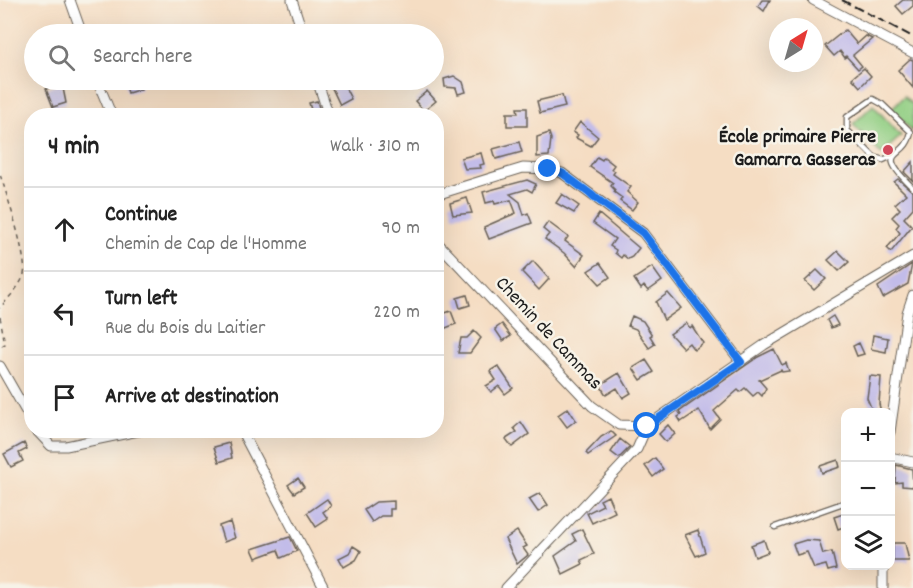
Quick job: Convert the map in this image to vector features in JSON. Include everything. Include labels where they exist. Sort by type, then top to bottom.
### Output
[{"type":"street","points":[[70,0],[78,24]]},
{"type":"street","points":[[292,0],[300,24]]},
{"type":"street","points":[[813,0],[913,53]]},
{"type":"street","points":[[101,90],[109,108]]},
{"type":"street","points":[[320,90],[326,108]]},
{"type":"street","points":[[444,193],[523,168],[548,169],[562,173],[643,233],[741,362]]},
{"type":"street","name":"Chemin de Cammas","points":[[444,249],[592,406],[619,425],[647,426]]},
{"type":"street","points":[[506,588],[517,584],[638,449],[647,426],[741,362],[913,256]]},
{"type":"street","points":[[894,408],[907,313],[913,295]]},
{"type":"street","points":[[0,366],[24,408]]},
{"type":"street","points":[[44,438],[51,446],[66,446],[104,438]]},
{"type":"street","points":[[245,438],[324,588]]},
{"type":"street","points":[[895,458],[913,462]]},
{"type":"street","points":[[883,588],[884,570]]},
{"type":"lane","points":[[894,155],[883,160],[874,157],[847,130],[847,117],[873,99],[882,104],[911,132],[910,139],[894,155],[894,169],[913,188]]},
{"type":"lane","points":[[775,527],[841,504]]},
{"type":"path","points":[[0,175],[10,198],[16,233],[24,260]]},
{"type":"path","points":[[0,308],[24,276]]},
{"type":"path","points":[[0,317],[4,344],[0,347]]},
{"type":"green space","points":[[904,96],[913,105],[913,132],[891,109]]},
{"type":"green space","points":[[873,105],[901,136],[881,154],[853,124]]},
{"type":"building","points":[[762,0],[770,0],[764,11],[758,6]]},
{"type":"building","points":[[903,0],[913,0],[913,6],[903,14],[896,6]]},
{"type":"building","points":[[845,30],[857,44],[866,36],[872,39],[853,55],[862,66],[858,69],[840,51],[834,56],[825,46]]},
{"type":"building","points":[[910,59],[913,60],[913,88],[898,70]]},
{"type":"building","points":[[864,68],[871,76],[860,87],[852,78]]},
{"type":"building","points":[[454,76],[463,82],[466,92],[458,94],[456,88],[445,87],[444,79]]},
{"type":"building","points":[[46,90],[63,90],[66,103],[53,107]]},
{"type":"building","points":[[333,90],[346,90],[351,99],[340,105]]},
{"type":"building","points":[[427,91],[436,101],[428,108],[421,108],[415,101]]},
{"type":"building","points":[[562,95],[565,107],[540,113],[537,101]]},
{"type":"building","points":[[317,101],[319,108],[310,108],[309,103]]},
{"type":"building","points":[[517,108],[527,108],[527,126],[507,126],[507,113],[518,113]]},
{"type":"building","points":[[580,122],[598,137],[591,146],[576,138],[578,135],[573,132]]},
{"type":"building","points":[[549,133],[551,139],[549,156],[537,157],[537,137]]},
{"type":"building","points":[[519,142],[522,152],[496,159],[493,149]]},
{"type":"building","points":[[481,153],[484,164],[480,165],[481,168],[465,169],[461,158]]},
{"type":"building","points":[[597,157],[602,160],[604,157],[614,165],[611,169],[615,171],[613,174],[631,187],[627,192],[638,202],[632,210],[620,201],[622,198],[614,192],[611,186],[613,183],[590,167]]},
{"type":"building","points":[[913,162],[913,181],[904,172]]},
{"type":"building","points":[[898,179],[913,192],[913,208],[904,218],[912,226],[891,252],[887,248],[900,233],[896,228],[899,224],[892,217],[900,209],[895,204],[906,194],[894,182]]},
{"type":"building","points":[[527,180],[536,184],[532,192],[527,189],[510,194],[520,202],[524,215],[528,213],[532,223],[489,239],[484,227],[516,213],[511,200],[495,204],[494,201],[486,203],[483,192]]},
{"type":"building","points":[[562,194],[579,206],[574,213],[556,203]]},
{"type":"building","points":[[467,198],[472,213],[453,215],[450,203]]},
{"type":"building","points":[[599,214],[639,248],[632,257],[628,259],[623,255],[621,258],[615,253],[616,250],[610,246],[615,239],[593,223]]},
{"type":"building","points":[[548,222],[568,237],[565,241],[584,255],[576,266],[564,253],[545,239],[549,234],[543,229]]},
{"type":"building","points":[[838,251],[849,262],[839,271],[828,260]]},
{"type":"building","points":[[533,261],[549,279],[539,290],[522,272]]},
{"type":"building","points":[[600,263],[610,277],[600,284],[588,271]]},
{"type":"building","points":[[912,264],[908,284],[883,298],[878,287]]},
{"type":"building","points":[[652,267],[662,281],[648,291],[644,286],[641,289],[634,279]]},
{"type":"building","points":[[817,270],[826,279],[814,290],[805,281]]},
{"type":"building","points":[[668,293],[681,308],[664,320],[656,302]]},
{"type":"building","points":[[467,295],[470,305],[460,308],[457,298]]},
{"type":"building","points":[[451,311],[456,324],[444,329],[444,313]]},
{"type":"building","points":[[632,316],[643,321],[652,335],[650,336],[655,344],[649,348],[636,329],[628,326]]},
{"type":"building","points":[[833,316],[838,325],[831,328],[827,320]]},
{"type":"building","points":[[686,323],[690,328],[692,326],[703,343],[694,350],[689,343],[683,348],[670,334]]},
{"type":"building","points":[[502,324],[511,336],[503,341],[495,329]]},
{"type":"building","points":[[474,331],[481,338],[470,353],[458,353],[461,338],[467,338]]},
{"type":"building","points":[[873,335],[888,338],[886,352],[871,349]]},
{"type":"building","points":[[859,343],[864,354],[857,356],[853,346]]},
{"type":"building","points":[[774,349],[782,365],[786,363],[789,371],[782,372],[781,370],[759,380],[766,388],[762,396],[758,392],[753,396],[745,388],[740,392],[738,390],[714,411],[720,419],[710,429],[699,410],[681,422],[678,417],[681,415],[679,412],[758,357]]},
{"type":"building","points":[[646,360],[654,372],[641,380],[633,368]]},
{"type":"building","points":[[498,366],[513,388],[505,394],[499,386],[491,392],[486,386],[496,380],[490,371]]},
{"type":"building","points":[[619,373],[631,393],[623,398],[617,388],[606,395],[600,385]]},
{"type":"building","points":[[870,376],[881,377],[880,408],[871,408],[867,398]]},
{"type":"building","points":[[568,408],[576,420],[567,427],[558,415]]},
{"type":"building","points":[[521,422],[529,434],[512,447],[506,439],[517,432],[514,428]]},
{"type":"building","points":[[668,425],[675,434],[666,442],[659,434]]},
{"type":"building","points":[[611,431],[616,436],[588,455],[586,453],[601,437]]},
{"type":"building","points":[[620,439],[630,447],[619,458],[611,452]]},
{"type":"building","points":[[24,443],[27,449],[19,453],[23,461],[11,467],[4,454]]},
{"type":"building","points":[[229,443],[232,458],[219,462],[214,447]]},
{"type":"building","points":[[655,458],[663,469],[653,477],[645,466]]},
{"type":"building","points":[[838,460],[840,467],[822,473],[820,466]]},
{"type":"building","points":[[896,465],[912,469],[913,487],[902,486],[902,482],[895,483]]},
{"type":"building","points":[[298,478],[304,487],[294,493],[288,485]]},
{"type":"building","points":[[540,493],[548,505],[538,512],[529,499]]},
{"type":"building","points":[[608,496],[615,512],[592,523],[587,513],[603,505],[600,500]]},
{"type":"building","points":[[327,499],[331,506],[323,512],[328,519],[316,527],[307,513]]},
{"type":"building","points":[[394,501],[394,509],[390,509],[390,516],[381,516],[372,522],[364,510],[376,502]]},
{"type":"building","points":[[841,515],[841,528],[838,529],[834,517]]},
{"type":"building","points":[[230,522],[235,538],[224,542],[219,526]]},
{"type":"building","points":[[582,529],[594,554],[581,560],[583,564],[563,574],[555,556],[576,541],[572,534]]},
{"type":"building","points":[[698,530],[705,552],[696,556],[685,535]]},
{"type":"building","points":[[517,531],[527,546],[523,548],[528,555],[517,564],[505,539]]},
{"type":"building","points":[[290,537],[297,551],[281,558],[278,550],[256,558],[252,549]]},
{"type":"building","points":[[764,540],[768,552],[755,557],[751,545]]},
{"type":"building","points":[[806,540],[819,541],[823,554],[832,552],[836,569],[828,571],[826,565],[814,568],[807,552],[797,555],[793,544]]},
{"type":"building","points":[[895,543],[905,543],[909,561],[895,561]]},
{"type":"building","points":[[353,546],[361,551],[356,560],[344,567],[339,558],[349,553]]},
{"type":"railway","points":[[842,0],[913,37]]},
{"type":"place","name":"École primaire Pierre Gamarra Gasseras","points":[[888,150]]},
{"type":"route","points":[[548,169],[562,173],[643,233],[660,252],[741,362],[647,426]]}]
